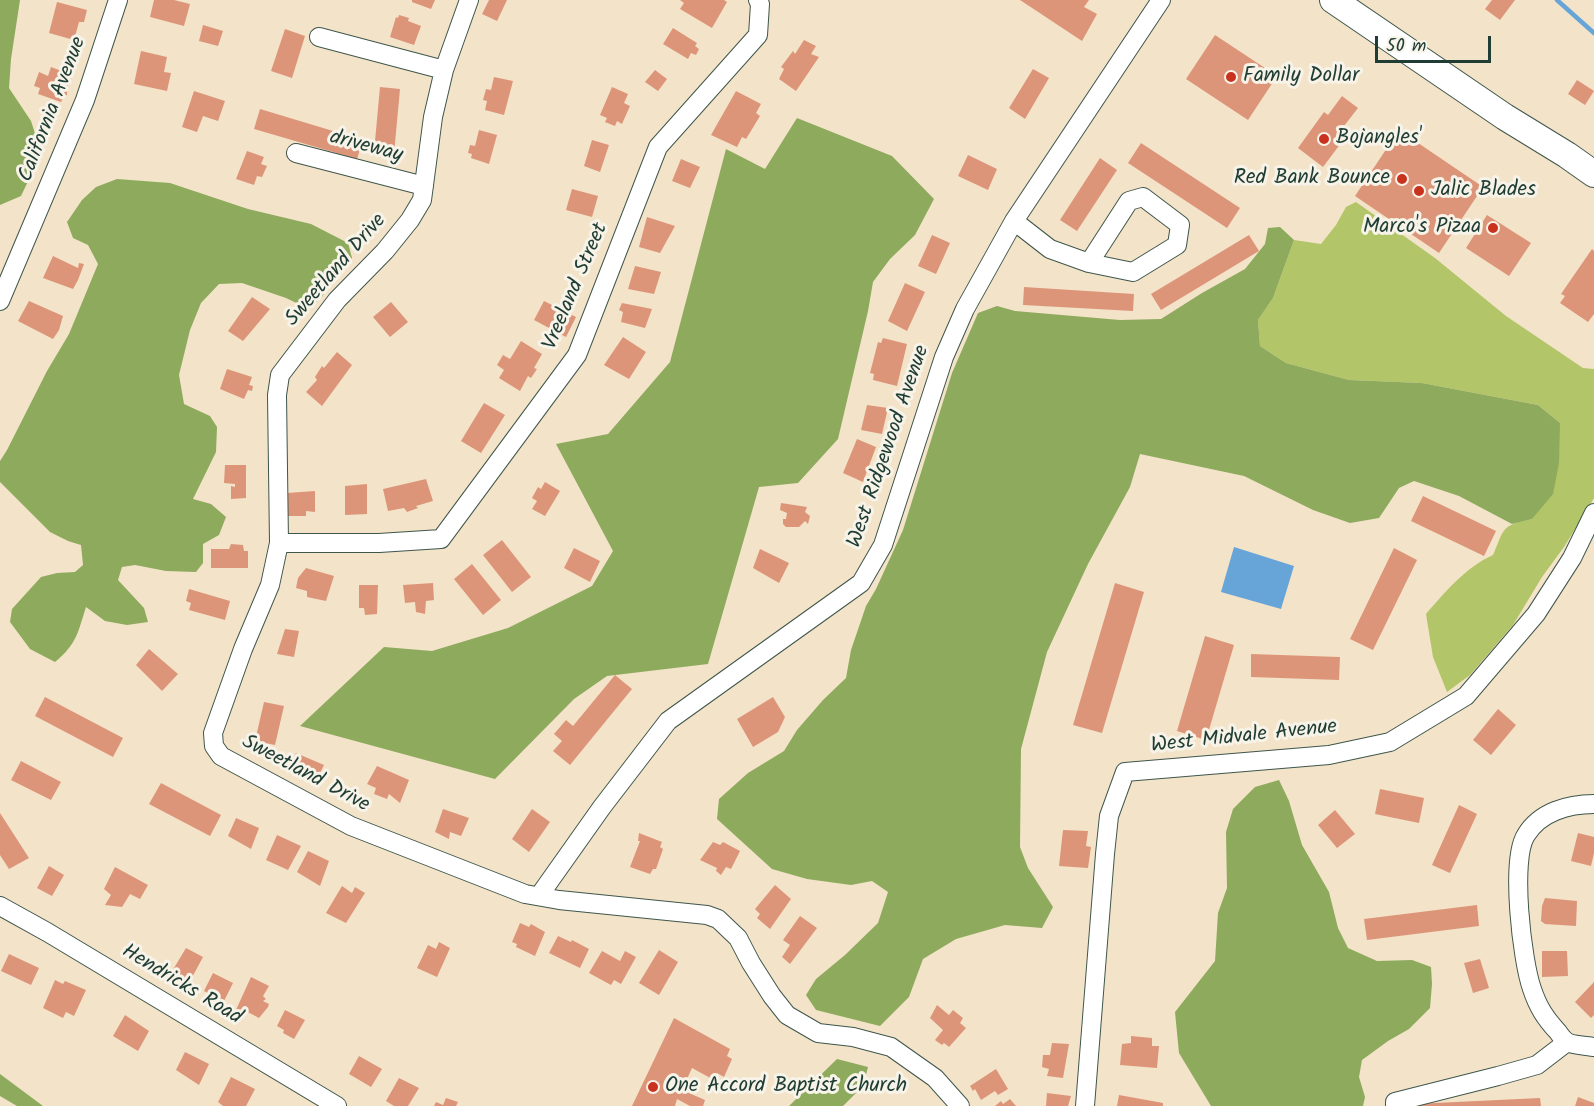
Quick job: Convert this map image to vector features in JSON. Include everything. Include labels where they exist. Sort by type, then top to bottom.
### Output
[{"type":"main road","points":[[1333,0],[1505,117],[1594,174]]},
{"type":"street","name":"California Avenue","points":[[0,301],[85,100],[118,0]]},
{"type":"street","name":"Sweetland Drive","points":[[469,0],[444,70],[433,117],[422,200],[410,220],[385,251],[337,300],[280,375],[277,395],[279,543],[270,585],[243,649],[213,733],[214,746],[221,756],[351,826],[525,894],[559,900],[707,915],[718,919],[738,938],[751,963],[787,1015],[818,1033],[853,1037],[891,1047],[935,1078],[960,1106]]},
{"type":"street","name":"Vreeland Street","points":[[279,543],[379,543],[441,539],[577,355],[658,147],[758,35],[759,0]]},
{"type":"street","name":"West Ridgewood Avenue","points":[[539,896],[602,807],[668,722],[861,583],[883,545],[944,357],[965,309],[1014,221],[1161,0]]},
{"type":"street","points":[[319,37],[444,70]]},
{"type":"street","name":"driveway","points":[[296,153],[424,186]]},
{"type":"street","points":[[1014,221],[1050,249],[1089,263],[1133,272],[1177,245],[1180,225],[1143,197],[1129,201],[1089,263]]},
{"type":"street","name":"West Midvale Avenue","points":[[1085,1106],[1109,816],[1125,772],[1329,755],[1390,742],[1466,696],[1536,614],[1572,558],[1594,513]]},
{"type":"street","points":[[1594,804],[1556,810],[1539,820],[1525,836],[1519,855],[1518,889],[1522,941],[1531,987],[1544,1016],[1567,1042],[1594,1047]]},
{"type":"street","name":"Hendricks Road","points":[[0,906],[338,1106]]},
{"type":"street","points":[[1395,1106],[1395,1102],[1537,1065],[1567,1042]]},
{"type":"green space","points":[[0,0],[20,0],[9,88],[31,121],[40,149],[21,196],[0,205]]},
{"type":"green space","points":[[797,118],[892,156],[934,199],[915,235],[890,259],[873,282],[838,439],[798,483],[759,487],[708,664],[607,676],[574,699],[495,779],[300,726],[384,647],[432,651],[508,628],[592,586],[613,551],[556,444],[608,434],[670,362],[726,149],[765,169]]},
{"type":"green space","points":[[117,179],[170,183],[248,209],[311,224],[348,243],[352,258],[333,279],[322,297],[309,309],[286,298],[242,283],[219,284],[201,303],[190,330],[179,375],[184,404],[210,416],[217,427],[216,452],[193,499],[211,504],[226,517],[219,535],[203,544],[203,563],[196,572],[166,571],[135,565],[122,567],[118,580],[144,608],[148,622],[127,625],[105,621],[86,607],[72,643],[55,662],[30,649],[10,622],[12,609],[41,577],[75,572],[83,565],[81,545],[50,532],[0,482],[0,461],[69,334],[98,264],[88,245],[73,238],[67,222],[82,200],[96,187]]},
{"type":"green space","points":[[1356,202],[1435,258],[1506,316],[1583,368],[1594,369],[1594,498],[1513,625],[1470,675],[1447,692],[1433,657],[1426,614],[1465,573],[1493,555],[1502,534],[1509,526],[1532,519],[1560,423],[1538,405],[1422,383],[1349,380],[1286,363],[1260,346],[1258,320],[1273,298],[1294,240],[1321,244],[1346,207]]},
{"type":"green space","points":[[1280,227],[1294,240],[1273,298],[1258,320],[1260,346],[1286,363],[1349,380],[1422,383],[1538,405],[1560,423],[1559,463],[1553,494],[1532,519],[1512,524],[1459,496],[1414,481],[1399,488],[1379,518],[1350,523],[1313,510],[1244,476],[1140,454],[1130,487],[1088,564],[1047,652],[1021,749],[1020,847],[1028,868],[1053,907],[1042,928],[1005,925],[956,939],[923,959],[909,997],[880,1026],[816,1010],[806,995],[816,979],[878,923],[888,892],[872,881],[851,885],[807,879],[772,869],[717,819],[719,799],[748,773],[784,751],[797,730],[846,678],[851,650],[866,606],[903,530],[952,373],[978,313],[997,306],[1015,311],[1120,320],[1161,319],[1245,269],[1265,244],[1268,228]]},
{"type":"green space","points":[[1279,780],[1289,801],[1302,845],[1329,892],[1338,928],[1348,948],[1377,961],[1412,960],[1431,967],[1430,1008],[1409,1029],[1362,1060],[1359,1077],[1365,1097],[1363,1106],[1211,1106],[1179,1053],[1175,1012],[1215,961],[1218,913],[1227,888],[1226,832],[1233,809],[1255,787]]},
{"type":"green space","points":[[837,1059],[868,1067],[863,1086],[843,1106],[789,1106]]},
{"type":"green space","points":[[0,1074],[43,1106],[17,1106],[0,1096]]},
{"type":"water","points":[[1234,547],[1294,566],[1281,609],[1221,592]]},
{"type":"building","points":[[154,0],[174,0],[190,4],[184,26],[150,17]]},
{"type":"building","points":[[412,0],[435,0],[431,9],[412,2]]},
{"type":"building","points":[[489,0],[507,0],[497,21],[482,14]]},
{"type":"building","points":[[680,0],[724,0],[727,2],[712,28],[680,9],[684,3]]},
{"type":"building","points":[[1020,0],[1089,0],[1084,7],[1097,14],[1082,41]]},
{"type":"building","points":[[1492,0],[1515,0],[1500,20],[1485,9]]},
{"type":"building","points":[[57,2],[87,10],[84,22],[79,22],[74,40],[49,33]]},
{"type":"building","points":[[399,15],[421,26],[414,45],[390,37],[396,17],[398,18]]},
{"type":"building","points":[[203,25],[223,31],[218,46],[199,41]]},
{"type":"building","points":[[673,28],[697,43],[695,46],[699,49],[696,55],[691,53],[688,59],[663,44]]},
{"type":"building","points":[[285,29],[305,36],[292,78],[271,71]]},
{"type":"building","name":"Family Dollar","points":[[1215,35],[1277,76],[1248,120],[1186,79]]},
{"type":"building","points":[[804,40],[816,46],[811,54],[819,57],[796,91],[779,79],[784,69],[781,67],[793,51],[795,54]]},
{"type":"building","points":[[141,51],[167,57],[164,72],[171,73],[167,91],[134,84]]},
{"type":"building","points":[[51,67],[72,75],[67,95],[61,102],[38,94],[40,88],[34,86],[39,72],[48,76]]},
{"type":"building","points":[[1033,69],[1049,78],[1025,119],[1009,108]]},
{"type":"building","points":[[655,70],[667,79],[658,91],[645,82]]},
{"type":"building","points":[[494,77],[513,81],[504,115],[485,110],[487,101],[483,100],[486,89],[491,90]]},
{"type":"building","points":[[1577,80],[1594,91],[1585,105],[1568,94]]},
{"type":"building","points":[[380,87],[400,89],[394,154],[374,152]]},
{"type":"building","points":[[612,87],[628,94],[624,103],[630,106],[622,124],[617,121],[615,126],[605,122],[607,118],[600,115]]},
{"type":"building","points":[[194,91],[225,101],[218,121],[203,116],[197,132],[182,127]]},
{"type":"building","points":[[736,91],[761,104],[756,113],[760,116],[746,139],[742,137],[737,147],[711,135]]},
{"type":"building","name":"Bojangles'","points":[[1342,96],[1358,108],[1344,126],[1350,131],[1323,167],[1298,148],[1324,112],[1328,115]]},
{"type":"building","points":[[260,109],[363,140],[357,159],[254,129]]},
{"type":"building","points":[[479,130],[497,135],[489,164],[471,158],[472,154],[468,153],[470,145],[475,146]]},
{"type":"building","name":"Jalic Blades","points":[[1399,130],[1483,187],[1439,253],[1355,196]]},
{"type":"building","points":[[592,140],[609,145],[600,172],[584,166]]},
{"type":"building","points":[[1141,143],[1240,208],[1227,228],[1128,163]]},
{"type":"building","points":[[247,151],[264,157],[261,164],[267,166],[262,177],[257,176],[254,185],[236,179]]},
{"type":"building","points":[[968,155],[997,169],[988,190],[958,176]]},
{"type":"building","points":[[1100,158],[1117,170],[1077,231],[1060,220]]},
{"type":"building","points":[[681,159],[700,167],[690,188],[672,181]]},
{"type":"building","points":[[572,189],[598,196],[592,217],[566,210]]},
{"type":"building","points":[[1487,215],[1531,243],[1509,276],[1466,248]]},
{"type":"building","points":[[647,217],[675,226],[660,253],[639,247]]},
{"type":"building","points":[[932,235],[950,243],[936,274],[918,266]]},
{"type":"building","points":[[1249,235],[1259,251],[1161,310],[1151,294]]},
{"type":"building","points":[[1592,249],[1594,251],[1594,314],[1588,322],[1560,303],[1565,296],[1561,294]]},
{"type":"building","points":[[53,256],[78,268],[79,263],[84,264],[73,289],[43,278]]},
{"type":"building","points":[[635,266],[661,272],[654,294],[628,289]]},
{"type":"building","points":[[905,283],[925,292],[907,331],[888,321]]},
{"type":"building","points":[[1024,287],[1134,294],[1133,311],[1023,305]]},
{"type":"building","points":[[252,297],[270,309],[243,341],[228,331]]},
{"type":"building","points":[[29,301],[63,316],[59,330],[53,339],[18,321]]},
{"type":"building","points":[[544,301],[576,317],[566,337],[534,320]]},
{"type":"building","points":[[391,302],[408,322],[390,337],[373,317]]},
{"type":"building","points":[[622,303],[652,309],[645,328],[621,322],[623,312],[619,310]]},
{"type":"building","points":[[623,337],[646,352],[629,379],[604,365]]},
{"type":"building","points":[[883,338],[907,344],[897,386],[873,380],[874,374],[870,373],[878,342],[881,343]]},
{"type":"building","points":[[521,341],[542,354],[534,368],[537,369],[531,378],[528,376],[520,391],[499,378],[504,370],[497,365],[503,355],[510,359]]},
{"type":"building","points":[[337,352],[352,365],[322,406],[306,392],[317,380],[315,377],[322,366],[324,368]]},
{"type":"building","points":[[227,369],[252,377],[249,385],[253,386],[252,391],[248,390],[244,399],[220,389]]},
{"type":"building","points":[[484,403],[505,415],[481,453],[461,441]]},
{"type":"building","points":[[867,405],[888,408],[882,434],[861,430]]},
{"type":"building","points":[[857,439],[876,447],[863,482],[843,473]]},
{"type":"building","points":[[225,465],[246,465],[246,498],[231,499],[231,486],[235,487],[235,484],[224,483]]},
{"type":"building","points":[[426,479],[433,501],[416,506],[418,508],[407,512],[404,508],[388,511],[383,489]]},
{"type":"building","points":[[545,482],[560,491],[545,516],[532,509],[537,501],[532,498],[538,487],[541,489]]},
{"type":"building","points":[[367,484],[367,514],[345,515],[345,486]]},
{"type":"building","points":[[315,491],[315,512],[306,511],[306,516],[288,516],[287,493]]},
{"type":"building","points":[[1423,496],[1496,531],[1484,556],[1411,521]]},
{"type":"building","points":[[781,503],[807,507],[805,512],[810,516],[808,524],[805,521],[799,527],[786,527],[783,519],[786,519],[787,513],[780,510]]},
{"type":"building","points":[[502,540],[531,577],[512,592],[483,555]]},
{"type":"building","points":[[231,544],[243,545],[244,551],[248,551],[248,568],[211,568],[211,549],[229,549]]},
{"type":"building","points":[[574,548],[600,561],[590,582],[564,568]]},
{"type":"building","points":[[1394,548],[1417,560],[1373,650],[1350,639]]},
{"type":"building","points":[[760,549],[789,563],[779,583],[753,568]]},
{"type":"building","points":[[472,564],[501,600],[483,615],[454,579]]},
{"type":"building","points":[[306,568],[334,576],[326,601],[307,597],[307,591],[296,588],[298,578]]},
{"type":"building","points":[[433,583],[434,600],[426,601],[425,614],[416,612],[415,602],[405,603],[403,585]]},
{"type":"building","points":[[1115,583],[1144,592],[1102,733],[1073,725]]},
{"type":"building","points":[[359,585],[378,585],[377,614],[365,615],[364,608],[359,608]]},
{"type":"building","points":[[189,589],[230,601],[225,620],[189,610],[191,603],[186,601]]},
{"type":"building","points":[[285,629],[299,631],[294,657],[277,654]]},
{"type":"building","points":[[1205,636],[1234,645],[1206,740],[1177,731]]},
{"type":"building","points":[[149,649],[178,674],[162,691],[136,665]]},
{"type":"building","points":[[1251,654],[1340,657],[1339,680],[1251,677]]},
{"type":"building","points":[[615,675],[632,689],[570,765],[553,751],[562,741],[554,734],[566,720],[573,726]]},
{"type":"building","points":[[45,697],[123,738],[113,757],[35,716]]},
{"type":"building","points":[[773,697],[785,717],[778,732],[753,747],[737,719]]},
{"type":"building","points":[[264,702],[284,706],[275,745],[255,741]]},
{"type":"building","points":[[1498,709],[1516,725],[1491,755],[1473,740]]},
{"type":"building","points":[[296,753],[324,765],[316,781],[289,766]]},
{"type":"building","points":[[21,761],[61,782],[51,800],[11,780]]},
{"type":"building","points":[[377,766],[409,780],[400,803],[389,794],[387,799],[374,794],[376,788],[367,784]]},
{"type":"building","points":[[161,783],[221,815],[210,836],[149,804]]},
{"type":"building","points":[[1380,789],[1424,798],[1419,823],[1375,814]]},
{"type":"building","points":[[1459,805],[1477,814],[1450,873],[1432,865]]},
{"type":"building","points":[[443,809],[469,818],[461,836],[450,832],[449,839],[435,832]]},
{"type":"building","points":[[532,809],[550,822],[529,852],[512,839]]},
{"type":"building","points":[[1335,810],[1355,834],[1337,848],[1318,825]]},
{"type":"building","points":[[0,813],[29,858],[9,869],[0,855]]},
{"type":"building","points":[[236,818],[259,828],[251,849],[228,836]]},
{"type":"building","points":[[1063,830],[1088,831],[1086,846],[1091,847],[1088,868],[1059,866]]},
{"type":"building","points":[[639,833],[662,842],[660,847],[663,849],[656,869],[653,869],[650,874],[630,867],[640,841],[638,841]]},
{"type":"building","points":[[1578,833],[1594,837],[1591,866],[1571,861]]},
{"type":"building","points":[[277,835],[301,846],[288,870],[266,860]]},
{"type":"building","points":[[713,842],[720,845],[723,842],[740,851],[731,869],[726,867],[721,875],[716,871],[717,868],[700,860]]},
{"type":"building","points":[[308,851],[329,861],[320,886],[297,872]]},
{"type":"building","points":[[49,866],[64,875],[52,896],[37,888]]},
{"type":"building","points":[[115,867],[148,885],[140,899],[130,894],[122,907],[105,905],[111,895],[104,889]]},
{"type":"building","points":[[775,885],[791,899],[770,929],[757,918],[760,914],[755,909]]},
{"type":"building","points":[[342,886],[352,893],[355,887],[365,893],[346,923],[326,913]]},
{"type":"building","points":[[1545,898],[1577,901],[1576,926],[1545,924],[1541,921]]},
{"type":"building","points":[[1477,905],[1479,926],[1367,940],[1364,919]]},
{"type":"building","points":[[800,916],[817,928],[790,964],[782,957],[790,945],[783,940]]},
{"type":"building","points":[[520,923],[529,927],[531,924],[545,932],[535,956],[516,947],[517,944],[512,942]]},
{"type":"building","points":[[558,936],[589,949],[580,968],[549,953]]},
{"type":"building","points":[[439,942],[450,948],[437,977],[417,968],[428,945],[436,949]]},
{"type":"building","points":[[186,948],[203,957],[189,983],[171,973]]},
{"type":"building","points":[[659,950],[678,962],[659,995],[639,983]]},
{"type":"building","points":[[602,951],[620,961],[625,951],[636,957],[621,984],[614,980],[611,985],[589,973]]},
{"type":"building","points":[[1542,951],[1567,951],[1568,976],[1542,977]]},
{"type":"building","points":[[9,954],[39,968],[31,985],[1,971]]},
{"type":"building","points":[[1480,959],[1489,988],[1473,993],[1464,963]]},
{"type":"building","points":[[213,973],[233,983],[222,1005],[214,1001],[216,997],[204,991]]},
{"type":"building","points":[[251,977],[269,986],[263,996],[266,999],[263,1001],[269,1004],[259,1018],[242,1009],[240,1015],[235,1012]]},
{"type":"building","points":[[55,980],[63,984],[65,981],[86,990],[74,1016],[66,1012],[63,1018],[43,1008]]},
{"type":"building","points":[[1594,982],[1594,1015],[1591,1018],[1575,1002]]},
{"type":"building","points":[[937,1005],[949,1015],[953,1010],[963,1018],[960,1023],[966,1028],[949,1047],[935,1040],[943,1030],[930,1018]]},
{"type":"building","points":[[285,1010],[305,1020],[294,1039],[283,1033],[284,1030],[277,1026]]},
{"type":"building","points":[[125,1015],[149,1031],[138,1051],[113,1036]]},
{"type":"building","points":[[674,1018],[730,1049],[727,1056],[732,1059],[724,1077],[717,1073],[714,1080],[692,1068],[682,1090],[705,1100],[703,1106],[690,1106],[677,1099],[675,1106],[632,1106]]},
{"type":"building","points":[[1131,1036],[1152,1038],[1152,1046],[1159,1046],[1157,1068],[1120,1065],[1122,1044],[1131,1043]]},
{"type":"building","points":[[1052,1043],[1069,1044],[1063,1078],[1047,1076],[1049,1069],[1042,1067],[1043,1055],[1050,1055]]},
{"type":"building","points":[[185,1052],[209,1064],[199,1085],[176,1070]]},
{"type":"building","points":[[359,1056],[382,1069],[371,1087],[349,1074]]},
{"type":"building","points":[[996,1069],[1008,1089],[998,1095],[995,1091],[981,1100],[975,1089],[973,1091],[970,1086]]},
{"type":"building","points":[[231,1077],[255,1089],[246,1106],[223,1106],[218,1102]]},
{"type":"building","points":[[399,1078],[419,1088],[408,1106],[394,1106],[386,1101]]},
{"type":"building","points":[[1047,1093],[1071,1096],[1068,1106],[1046,1106]]},
{"type":"building","points":[[1119,1095],[1163,1103],[1163,1106],[1117,1106]]},
{"type":"building","points":[[1578,1097],[1594,1103],[1594,1106],[1575,1106]]},
{"type":"building","points":[[446,1098],[458,1102],[456,1106],[434,1106],[436,1102],[443,1105]]},
{"type":"building","points":[[1540,1098],[1541,1106],[1414,1106],[1414,1104]]},
{"type":"building","points":[[1010,1099],[1016,1106],[995,1106],[1001,1101],[1003,1104]]},
{"type":"waterway","points":[[1557,0],[1594,33]]},
{"type":"place","name":"Family Dollar","points":[[1231,77]]},
{"type":"place","name":"Bojangles'","points":[[1324,139]]},
{"type":"place","name":"Red Bank Bounce","points":[[1402,179]]},
{"type":"place","name":"Jalic Blades","points":[[1419,191]]},
{"type":"place","name":"Marco's Pizaa","points":[[1493,228]]},
{"type":"place","name":"One Accord Baptist Church","points":[[653,1087]]}]
